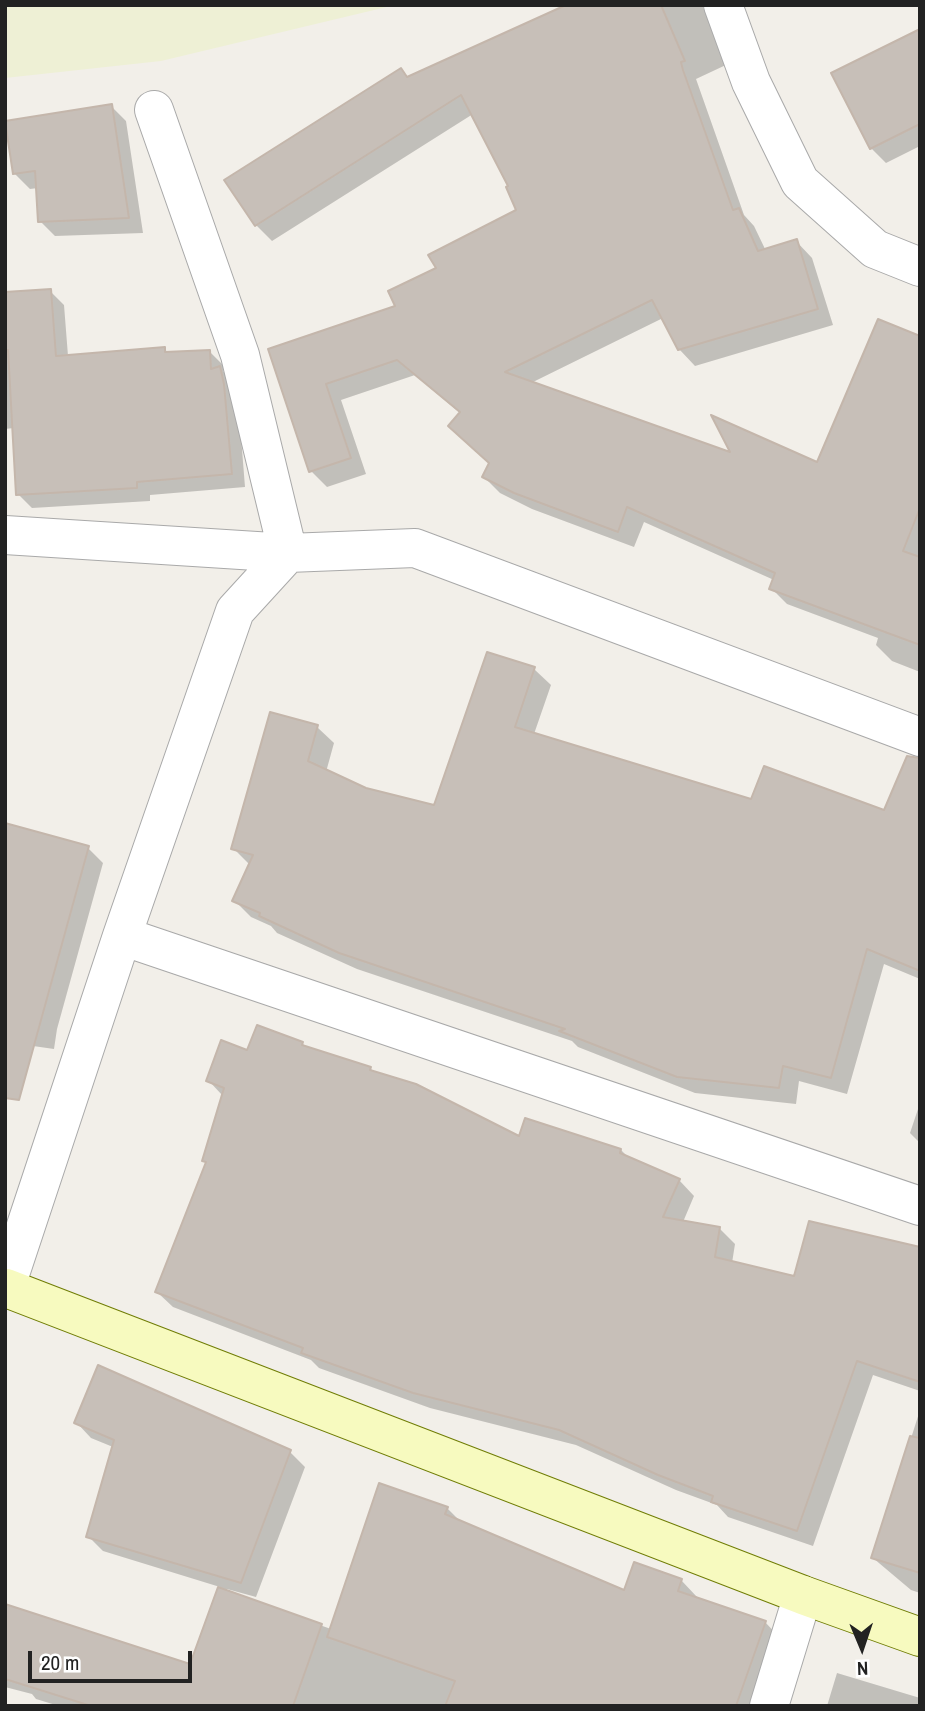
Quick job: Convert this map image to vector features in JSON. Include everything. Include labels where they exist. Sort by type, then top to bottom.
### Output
[{"type":"street","points":[[723,5],[751,82],[800,182],[875,249],[920,267]]},
{"type":"street","points":[[154,110],[240,355],[288,553]]},
{"type":"street","points":[[5,535],[288,553],[415,548],[920,737]]},
{"type":"street","points":[[288,553],[235,611],[122,936],[6,1289],[803,1595],[920,1637]]},
{"type":"street","points":[[122,936],[920,1206]]},
{"type":"street","points":[[769,1706],[803,1595]]},
{"type":"green space","points":[[5,5],[395,5],[161,61],[5,78]]},
{"type":"building","points":[[566,5],[661,5],[685,61],[681,62],[683,70],[733,210],[739,208],[758,251],[797,239],[818,309],[678,350],[652,300],[505,372],[730,452],[711,415],[817,462],[878,319],[920,336],[920,508],[903,551],[920,557],[920,645],[769,589],[775,573],[627,507],[618,532],[514,493],[482,477],[489,463],[448,426],[460,412],[397,360],[326,384],[351,458],[309,472],[268,349],[395,306],[388,291],[436,268],[428,255],[516,210],[506,187],[508,186],[461,95],[255,226],[224,180],[401,68],[407,77]]},
{"type":"building","points":[[920,29],[920,124],[870,149],[831,73]]},
{"type":"building","points":[[112,104],[129,218],[38,222],[35,171],[13,174],[5,121]]},
{"type":"building","points":[[51,289],[56,356],[165,347],[165,352],[210,350],[211,369],[220,366],[224,384],[232,474],[137,482],[137,488],[16,495],[8,350],[5,350],[5,292]]},
{"type":"building","points":[[487,652],[535,667],[515,727],[751,799],[764,766],[884,810],[907,756],[920,758],[920,971],[867,949],[831,1078],[783,1066],[779,1088],[677,1077],[559,1031],[565,1029],[339,953],[232,901],[253,855],[231,849],[270,712],[318,725],[308,761],[366,788],[434,805]]},
{"type":"building","points":[[5,823],[89,846],[19,1100],[5,1098]]},
{"type":"building","points":[[257,1025],[303,1042],[302,1045],[416,1084],[519,1136],[525,1118],[621,1149],[620,1153],[680,1179],[663,1217],[720,1227],[715,1257],[794,1276],[809,1221],[920,1247],[920,1382],[857,1361],[797,1531],[711,1502],[713,1496],[658,1475],[559,1430],[413,1393],[301,1353],[303,1348],[155,1292],[206,1162],[202,1161],[224,1088],[206,1081],[221,1040],[247,1050]]},
{"type":"building","points":[[98,1365],[291,1450],[241,1583],[86,1537],[114,1440],[74,1423]]},
{"type":"building","points":[[910,1436],[920,1438],[920,1573],[871,1558]]},
{"type":"building","points":[[379,1483],[448,1507],[445,1514],[624,1590],[634,1562],[682,1579],[678,1591],[766,1621],[736,1706],[445,1706],[455,1681],[327,1637]]},
{"type":"building","points":[[218,1587],[322,1624],[293,1706],[91,1706],[5,1679],[5,1604],[190,1664]]}]
